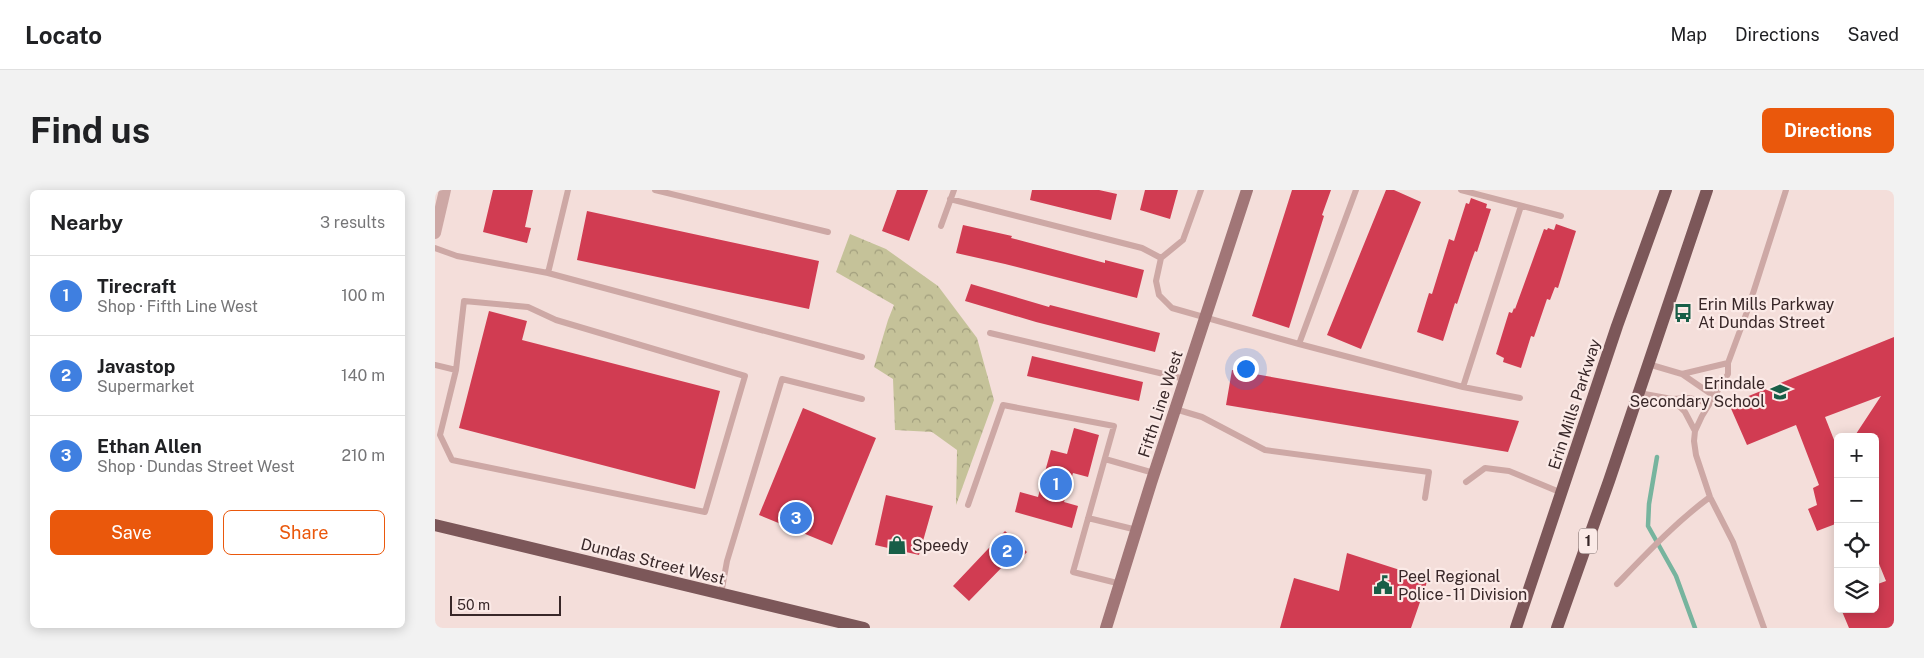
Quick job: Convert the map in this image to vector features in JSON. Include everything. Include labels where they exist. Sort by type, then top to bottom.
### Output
[{"type":"main road","name":"Erin Mills Parkway","points":[[1516,628],[1617,326],[1666,190]]},
{"type":"main road","name":"1","points":[[1557,628],[1707,190]]},
{"type":"main road","name":"Dundas Street West","points":[[435,525],[721,594],[837,625],[864,628]]},
{"type":"street","points":[[435,232],[445,190]]},
{"type":"street","name":"Fifth Line West","points":[[1106,628],[1154,473],[1247,190]]},
{"type":"lane","points":[[548,273],[568,190]]},
{"type":"lane","points":[[655,190],[828,232]]},
{"type":"lane","points":[[941,226],[953,190]]},
{"type":"lane","points":[[1201,190],[1183,240],[1161,258],[1156,280],[1159,295],[1172,308],[1463,387],[1520,398]]},
{"type":"lane","points":[[1299,344],[1356,190]]},
{"type":"lane","points":[[1461,190],[1561,216]]},
{"type":"lane","points":[[1764,628],[1733,542],[1710,497],[1696,455],[1694,441],[1695,431],[1709,403],[1728,374],[1728,363],[1787,190]]},
{"type":"lane","points":[[950,199],[1142,248],[1161,258]]},
{"type":"lane","points":[[1463,387],[1521,206]]},
{"type":"lane","points":[[435,248],[457,256],[548,273],[862,357]]},
{"type":"lane","points":[[464,301],[528,307],[556,320],[745,376],[705,512],[452,460],[440,435],[456,370],[464,301]]},
{"type":"lane","points":[[990,333],[1185,379]]},
{"type":"lane","points":[[1682,374],[1728,363]]},
{"type":"lane","points":[[1648,364],[1682,374],[1714,396]]},
{"type":"lane","points":[[435,365],[456,370]]},
{"type":"lane","points":[[721,594],[727,561],[782,379],[863,400]]},
{"type":"lane","points":[[1639,393],[1672,399],[1689,398],[1709,403]]},
{"type":"lane","points":[[1672,399],[1685,412],[1695,431]]},
{"type":"lane","points":[[967,505],[1003,405],[1115,426],[1073,572],[1121,584]]},
{"type":"lane","points":[[1175,409],[1203,417],[1265,450],[1429,472],[1425,498]]},
{"type":"lane","points":[[1105,459],[1154,473]]},
{"type":"lane","points":[[1466,482],[1485,468],[1509,471],[1562,493]]},
{"type":"lane","points":[[1617,584],[1652,548],[1710,497]]},
{"type":"lane","points":[[1088,518],[1137,530]]},
{"type":"green space","points":[[850,234],[886,249],[938,286],[977,338],[994,400],[956,505],[957,450],[932,432],[895,430],[893,379],[874,367],[894,305],[836,272]]},
{"type":"building","points":[[493,190],[533,190],[525,227],[531,228],[527,243],[483,232]]},
{"type":"building","points":[[897,190],[928,190],[909,241],[882,231]]},
{"type":"building","points":[[1032,190],[1099,190],[1117,194],[1111,220],[1030,200]]},
{"type":"building","points":[[1145,190],[1178,190],[1170,219],[1140,210]]},
{"type":"building","points":[[1292,190],[1331,190],[1289,328],[1252,316]]},
{"type":"building","points":[[1386,190],[1394,190],[1421,202],[1361,349],[1327,335]]},
{"type":"building","points":[[1471,198],[1487,204],[1486,208],[1491,209],[1477,252],[1475,251],[1457,304],[1455,303],[1443,341],[1417,332],[1429,293],[1432,294],[1449,239],[1454,241],[1466,203],[1469,204]]},
{"type":"building","points":[[587,211],[819,261],[809,309],[577,260]]},
{"type":"building","points":[[1556,224],[1576,231],[1558,288],[1555,287],[1550,300],[1547,299],[1534,337],[1531,336],[1521,368],[1503,362],[1504,358],[1496,354],[1509,312],[1512,313],[1515,309],[1544,229],[1554,230]]},
{"type":"building","points":[[963,225],[1012,236],[1011,238],[1105,263],[1105,260],[1144,270],[1137,298],[956,253]]},
{"type":"building","points":[[971,284],[1049,307],[1050,305],[1160,333],[1155,352],[1036,322],[965,301]]},
{"type":"building","points":[[489,311],[527,321],[522,340],[720,391],[695,489],[459,428]]},
{"type":"building","points":[[1894,337],[1894,628],[1849,628],[1843,613],[1879,613],[1879,584],[1886,581],[1879,564],[1879,433],[1857,433],[1881,396],[1825,417],[1834,440],[1834,525],[1817,531],[1808,509],[1817,505],[1813,488],[1819,485],[1796,425],[1747,445],[1729,404]]},
{"type":"building","points":[[1032,356],[1143,382],[1139,401],[1027,376]]},
{"type":"building","points":[[1232,370],[1519,421],[1508,452],[1226,405]]},
{"type":"building","points":[[803,408],[876,438],[832,545],[759,515]]},
{"type":"building","points":[[1074,428],[1099,435],[1088,477],[1073,473],[1064,502],[1078,506],[1072,528],[1015,512],[1020,492],[1038,497],[1051,450],[1067,454]]},
{"type":"building","points":[[886,495],[933,506],[919,555],[875,545]]},
{"type":"building","points":[[1005,531],[1027,552],[1016,564],[1011,558],[969,601],[953,586]]},
{"type":"building","name":"Peel Regional Police - 11 Division","points":[[1347,553],[1428,579],[1411,628],[1280,628],[1294,578],[1339,591]]},
{"type":"waterway","points":[[1657,457],[1649,504],[1648,526],[1676,576],[1695,628]]},
{"type":"place","name":"Erin Mills Parkway At Dundas Street","points":[[1683,313]]},
{"type":"place","name":"Erindale Secondary School","points":[[1780,392]]},
{"type":"place","name":"Tirecraft","points":[[1056,484]]},
{"type":"place","name":"Ethan Allen","points":[[796,518]]},
{"type":"place","name":"Speedy","points":[[897,545]]},
{"type":"place","name":"Javastop","points":[[1007,551]]},
{"type":"place","name":"Peel Regional Police - 11 Division","points":[[1383,585]]}]
